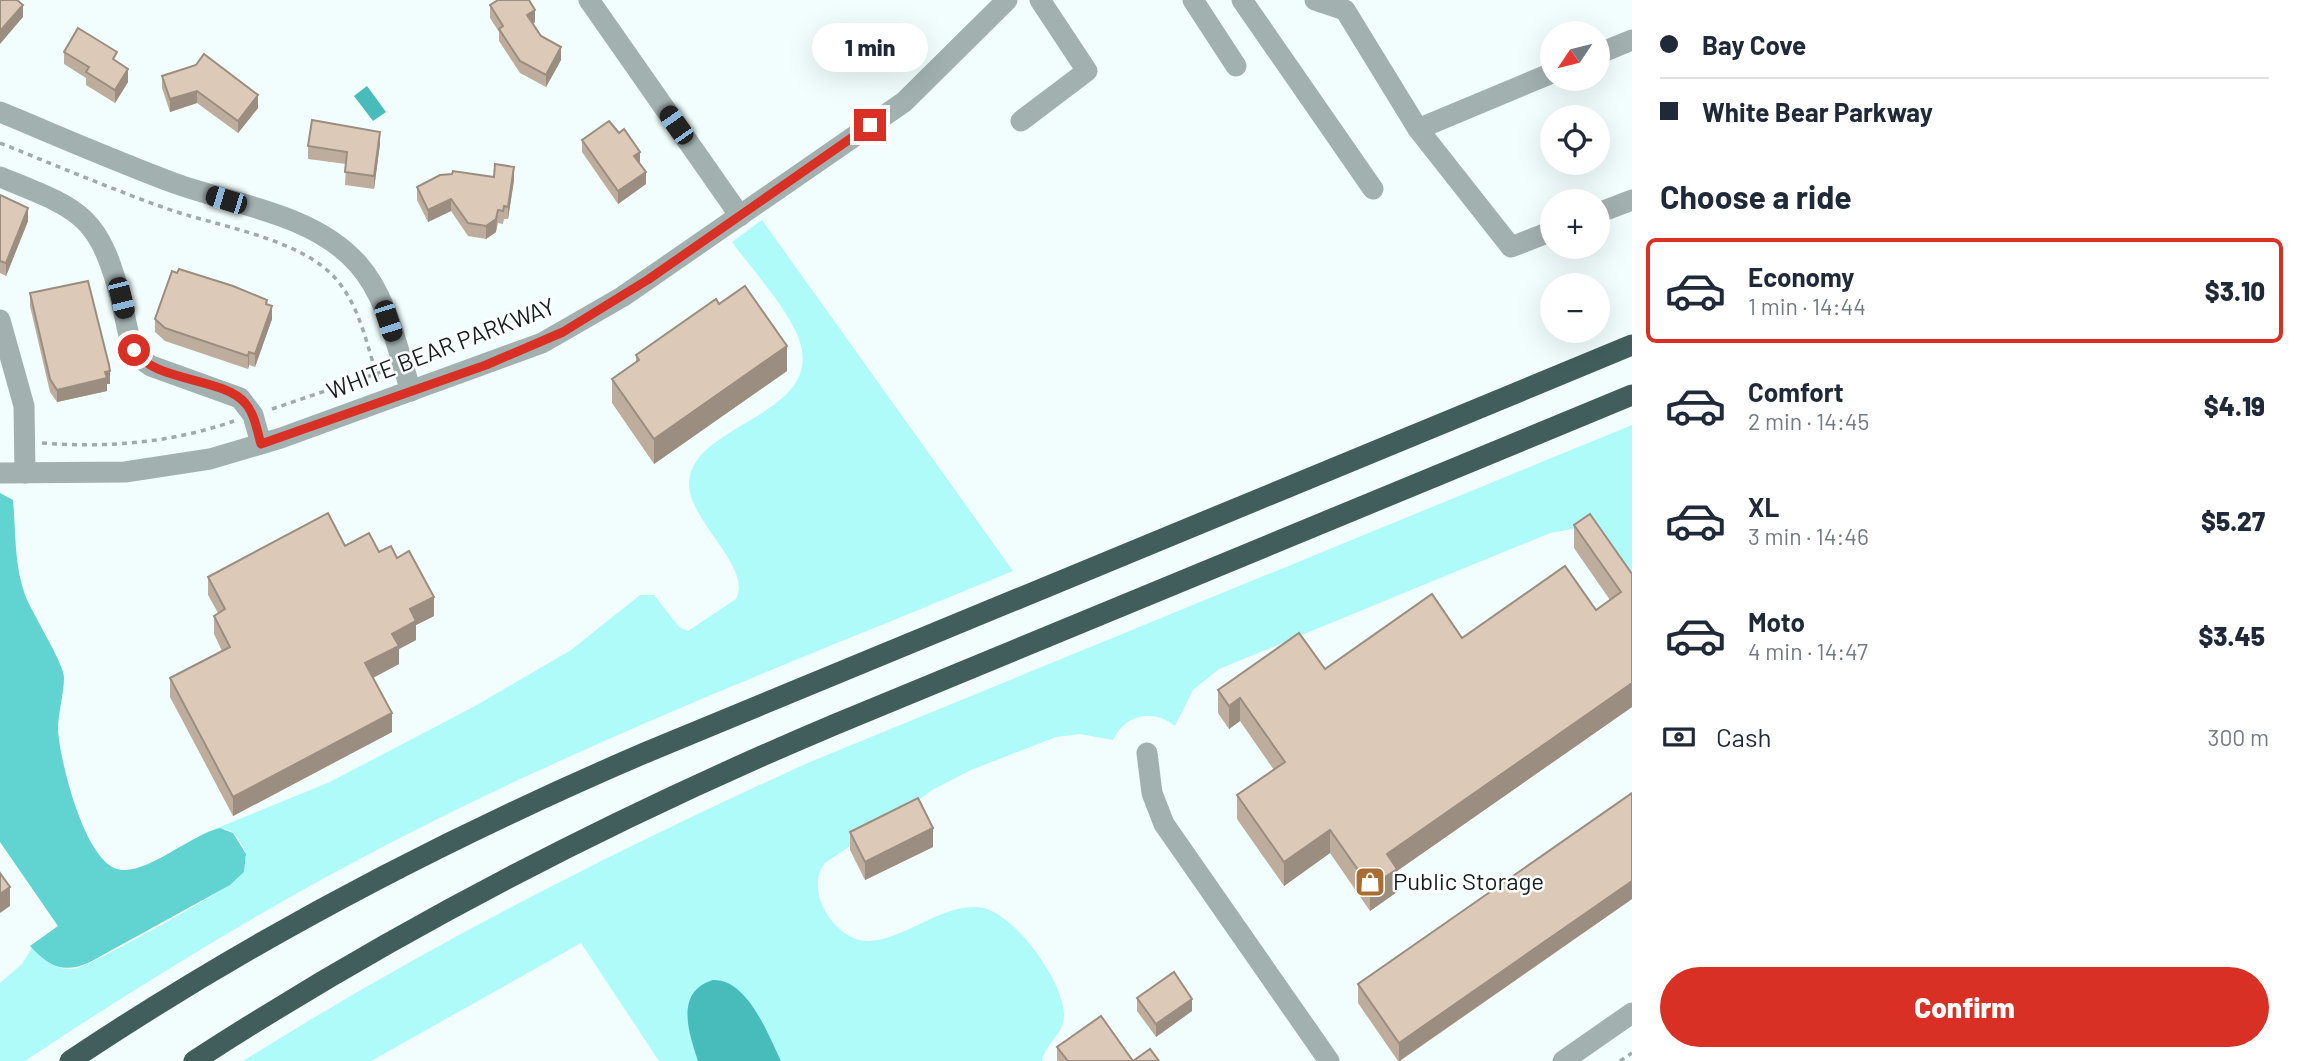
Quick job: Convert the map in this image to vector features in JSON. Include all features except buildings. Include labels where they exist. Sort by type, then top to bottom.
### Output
[{"type":"highway","points":[[69,1061],[224,964],[331,904],[565,788],[1632,345]]},
{"type":"highway","points":[[194,1061],[320,983],[435,917],[683,792],[836,724],[1632,395]]},
{"type":"street","points":[[589,0],[740,216]]},
{"type":"street","name":"WHITE BEAR PARKWAY","points":[[0,473],[111,473],[210,459],[261,444],[411,391],[516,353],[563,332],[622,297],[904,102],[1007,0]]},
{"type":"street","points":[[1021,121],[1087,71],[1040,0]]},
{"type":"street","points":[[1193,0],[1236,65]]},
{"type":"street","points":[[1242,0],[1373,189]]},
{"type":"street","points":[[1315,0],[1354,5],[1418,129],[1511,247],[1540,236]]},
{"type":"street","points":[[1610,49],[1632,40]]},
{"type":"street","points":[[1418,129],[1540,78]]},
{"type":"street","points":[[0,112],[173,183],[304,226],[334,242],[360,266],[376,292],[411,391]]},
{"type":"street","points":[[0,177],[55,199],[87,222],[102,242],[111,261],[138,357],[151,366],[240,398],[253,415],[261,444]]},
{"type":"street","points":[[1610,208],[1632,200]]},
{"type":"street","points":[[0,320],[24,412],[25,473]]},
{"type":"street","points":[[1147,753],[1152,793],[1164,824],[1329,1061]]},
{"type":"street","points":[[1563,1061],[1632,1013]]},
{"type":"path","points":[[0,143],[164,208],[279,245],[310,258],[330,273],[355,310],[376,373],[268,410]]},
{"type":"path","points":[[41,443],[136,444],[199,432],[233,422]]},
{"type":"path","points":[[1620,1061],[1632,1053]]},
{"type":"shaded area","points":[[367,86],[386,112],[373,121],[354,96]]},
{"type":"shaded area","points":[[762,220],[1013,571],[673,711],[472,802],[357,861],[244,924],[25,1061],[0,1061],[0,983],[22,964],[32,948],[51,964],[74,969],[158,927],[239,877],[244,869],[246,856],[235,835],[220,828],[200,835],[330,782],[475,706],[571,650],[640,595],[654,595],[679,627],[688,631],[736,599],[739,587],[736,573],[699,514],[689,485],[695,464],[711,446],[778,401],[795,384],[803,362],[797,334],[791,322],[732,242]]},
{"type":"shaded area","points":[[1632,425],[1632,578],[1584,527],[1550,533],[1219,669],[1193,690],[1175,726],[1158,717],[1140,716],[1125,724],[1113,740],[1080,734],[1056,737],[971,770],[934,789],[825,863],[819,874],[820,900],[834,923],[844,933],[856,939],[868,941],[891,937],[947,912],[968,907],[984,908],[1010,924],[1024,937],[1047,968],[1062,1000],[1063,1021],[1042,1061],[659,1061],[581,943],[371,1061],[243,1061],[451,940],[593,865],[737,795],[810,762]]},
{"type":"shaded area","points":[[0,493],[13,500],[17,560],[25,595],[63,670],[64,684],[58,730],[63,763],[84,829],[94,847],[105,861],[117,869],[128,870],[141,867],[220,828],[233,833],[246,854],[244,872],[230,885],[90,962],[72,968],[50,963],[30,946],[58,926],[0,842]]},
{"type":"shaded area","points":[[713,980],[725,982],[746,998],[763,1024],[781,1061],[698,1061],[689,1026],[689,1004],[693,994],[701,986]]},
{"type":"place","name":"Public Storage","points":[[1370,882]]},
{"type":"route","points":[[134,350],[141,360],[148,364],[240,398],[253,415],[261,444],[486,365],[563,332],[649,279],[870,125]]}]
